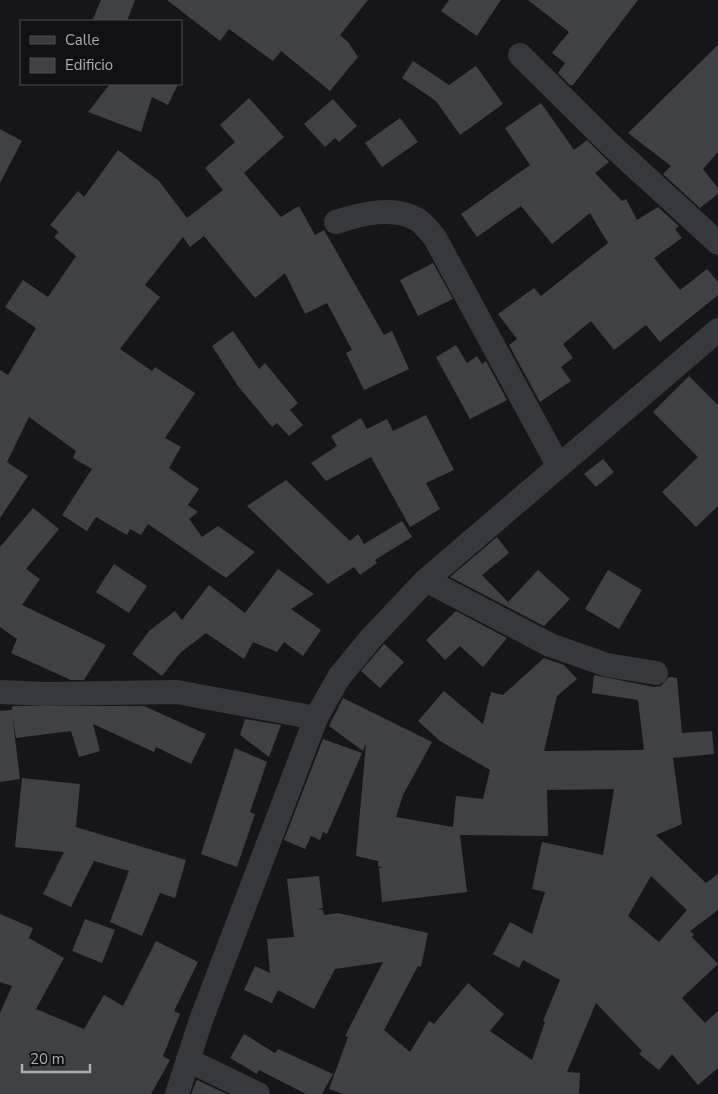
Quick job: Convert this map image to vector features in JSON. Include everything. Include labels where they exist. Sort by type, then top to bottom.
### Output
[{"type":"street","points":[[520,55],[610,144],[718,242]]},
{"type":"street","points":[[336,222],[364,213],[394,212],[418,220],[435,238],[558,465]]},
{"type":"street","points":[[177,1094],[201,1020],[316,718],[339,677],[372,637],[426,580],[558,465],[718,330]]},
{"type":"street","points":[[426,580],[550,645],[607,665],[656,673]]},
{"type":"street","points":[[0,692],[45,694],[176,692],[316,718]]},
{"type":"street","points":[[188,1060],[258,1094]]},
{"type":"building","points":[[101,0],[135,0],[127,20],[92,20]]},
{"type":"building","points":[[167,0],[368,0],[340,35],[348,42],[358,57],[330,91],[281,51],[273,61],[229,29],[220,41]]},
{"type":"building","points":[[449,0],[501,0],[477,36],[441,11]]},
{"type":"building","points":[[528,0],[638,0],[573,85],[570,85],[558,73],[565,63],[552,53],[569,32]]},
{"type":"building","points":[[718,45],[718,152],[703,169],[718,188],[718,194],[700,208],[663,174],[671,166],[628,133]]},
{"type":"building","points":[[413,61],[449,85],[476,66],[503,104],[460,135],[436,101],[402,78]]},
{"type":"building","points":[[109,85],[178,85],[168,105],[152,97],[141,132],[88,112]]},
{"type":"building","points":[[249,98],[284,137],[244,173],[281,217],[299,206],[315,235],[324,230],[384,335],[392,331],[409,369],[364,390],[346,353],[352,350],[327,303],[305,314],[285,273],[255,298],[204,236],[190,247],[183,237],[145,285],[160,297],[120,349],[152,371],[155,367],[195,393],[165,438],[181,447],[169,468],[199,489],[188,505],[198,512],[189,519],[202,537],[218,526],[255,552],[226,578],[148,524],[141,535],[130,529],[127,535],[96,517],[87,531],[62,515],[92,469],[73,458],[76,451],[29,417],[7,462],[28,476],[0,518],[0,370],[8,375],[36,328],[5,307],[23,280],[48,297],[76,256],[54,237],[59,232],[50,225],[78,191],[84,197],[118,150],[159,181],[187,218],[223,190],[205,168],[235,142],[220,125]]},
{"type":"building","points":[[333,99],[357,126],[339,142],[335,138],[325,147],[304,124]]},
{"type":"building","points":[[541,103],[574,150],[587,140],[609,162],[595,173],[622,201],[626,199],[637,220],[658,207],[679,226],[675,229],[682,238],[654,258],[680,290],[707,269],[718,282],[718,295],[660,342],[646,325],[614,350],[591,321],[563,344],[573,358],[561,367],[571,381],[540,402],[509,345],[517,339],[498,314],[534,288],[541,296],[608,243],[590,213],[552,244],[521,206],[477,237],[461,214],[530,165],[505,128]]},
{"type":"building","points":[[400,118],[418,142],[382,167],[365,143]]},
{"type":"building","points":[[0,129],[22,141],[0,183]]},
{"type":"building","points":[[433,263],[453,299],[418,316],[400,280]]},
{"type":"building","points":[[233,331],[259,369],[265,363],[298,403],[290,410],[303,425],[289,436],[277,423],[272,427],[238,386],[212,346]]},
{"type":"building","points":[[456,345],[467,363],[477,356],[482,364],[486,361],[507,400],[470,419],[436,357]]},
{"type":"building","points":[[689,376],[718,405],[718,506],[696,527],[662,492],[698,457],[653,412]]},
{"type":"building","points":[[426,415],[454,470],[426,483],[440,509],[410,527],[371,457],[326,481],[311,463],[337,446],[331,436],[361,418],[367,429],[387,419],[393,431]]},
{"type":"building","points":[[603,459],[614,472],[596,487],[584,474]]},
{"type":"building","points":[[286,480],[350,541],[358,534],[364,544],[402,521],[412,537],[375,560],[377,563],[360,575],[354,567],[328,584],[247,506]]},
{"type":"building","points":[[33,508],[59,529],[26,569],[40,579],[22,605],[106,645],[84,680],[71,680],[11,653],[17,639],[0,627],[0,547]]},
{"type":"building","points":[[497,537],[509,553],[482,575],[508,602],[538,570],[570,599],[544,626],[450,577]]},
{"type":"building","points":[[114,564],[147,586],[129,613],[96,592]]},
{"type":"building","points":[[278,569],[314,594],[291,609],[321,630],[303,656],[284,642],[277,652],[253,642],[244,659],[206,633],[180,653],[162,676],[132,654],[149,631],[175,611],[182,620],[209,585],[245,613]]},
{"type":"building","points":[[608,570],[642,590],[619,629],[585,609]]},
{"type":"building","points":[[456,611],[507,638],[483,667],[460,646],[445,660],[426,640]]},
{"type":"building","points":[[384,644],[404,662],[380,688],[361,671]]},
{"type":"building","points":[[544,658],[564,665],[577,679],[557,696],[544,751],[644,750],[638,700],[592,693],[594,675],[654,687],[661,686],[669,677],[677,678],[682,733],[712,731],[714,754],[673,758],[682,824],[656,835],[706,883],[718,874],[718,910],[690,931],[694,934],[692,937],[718,964],[682,998],[705,1023],[718,1011],[718,1068],[698,1085],[672,1054],[659,1070],[639,1054],[642,1051],[596,1003],[567,1072],[580,1073],[579,1094],[343,1094],[329,1089],[348,1037],[345,1036],[383,962],[335,969],[314,1009],[278,990],[272,1003],[244,990],[255,966],[270,973],[267,939],[294,937],[287,879],[319,876],[323,908],[317,909],[323,910],[324,915],[338,913],[428,933],[421,967],[418,966],[384,1030],[410,1052],[429,1021],[434,1024],[468,983],[504,1014],[490,1031],[532,1060],[545,1022],[543,1021],[560,980],[523,960],[519,968],[493,954],[510,922],[532,934],[545,892],[532,889],[542,842],[603,855],[614,789],[547,790],[548,836],[460,835],[467,892],[382,902],[379,868],[383,868],[378,866],[378,861],[356,856],[366,744],[363,751],[329,726],[343,698],[432,742],[403,795],[396,817],[453,827],[456,796],[483,799],[490,770],[440,741],[418,721],[444,691],[483,724],[491,692],[503,695]],"holes":[[[651,876],[687,910],[659,942],[628,916]]]},
{"type":"building","points":[[14,706],[144,706],[206,734],[191,764],[156,747],[154,752],[93,724],[100,751],[79,757],[71,731],[16,738],[12,713],[20,779],[0,782],[0,711],[12,710]]},
{"type":"building","points":[[245,719],[281,725],[269,757],[240,735]]},
{"type":"building","points":[[323,739],[362,753],[327,834],[323,832],[320,840],[311,836],[305,849],[284,840]]},
{"type":"building","points":[[235,748],[267,762],[250,812],[255,814],[237,867],[201,854]]},
{"type":"building","points":[[22,778],[80,784],[76,827],[186,860],[175,898],[160,893],[142,936],[110,922],[129,871],[94,861],[71,907],[43,894],[64,852],[15,847]]},
{"type":"building","points":[[0,914],[33,928],[29,938],[64,958],[36,1009],[84,1029],[104,995],[123,1006],[156,941],[198,962],[174,1011],[180,1014],[163,1056],[170,1060],[151,1094],[0,1094],[0,1013],[12,986],[0,982]]},
{"type":"building","points":[[85,919],[115,930],[102,963],[72,951]]},
{"type":"building","points":[[244,1034],[275,1053],[278,1049],[333,1074],[322,1094],[306,1094],[259,1070],[257,1074],[230,1058]]},
{"type":"building","points":[[197,1080],[227,1094],[191,1094]]}]
